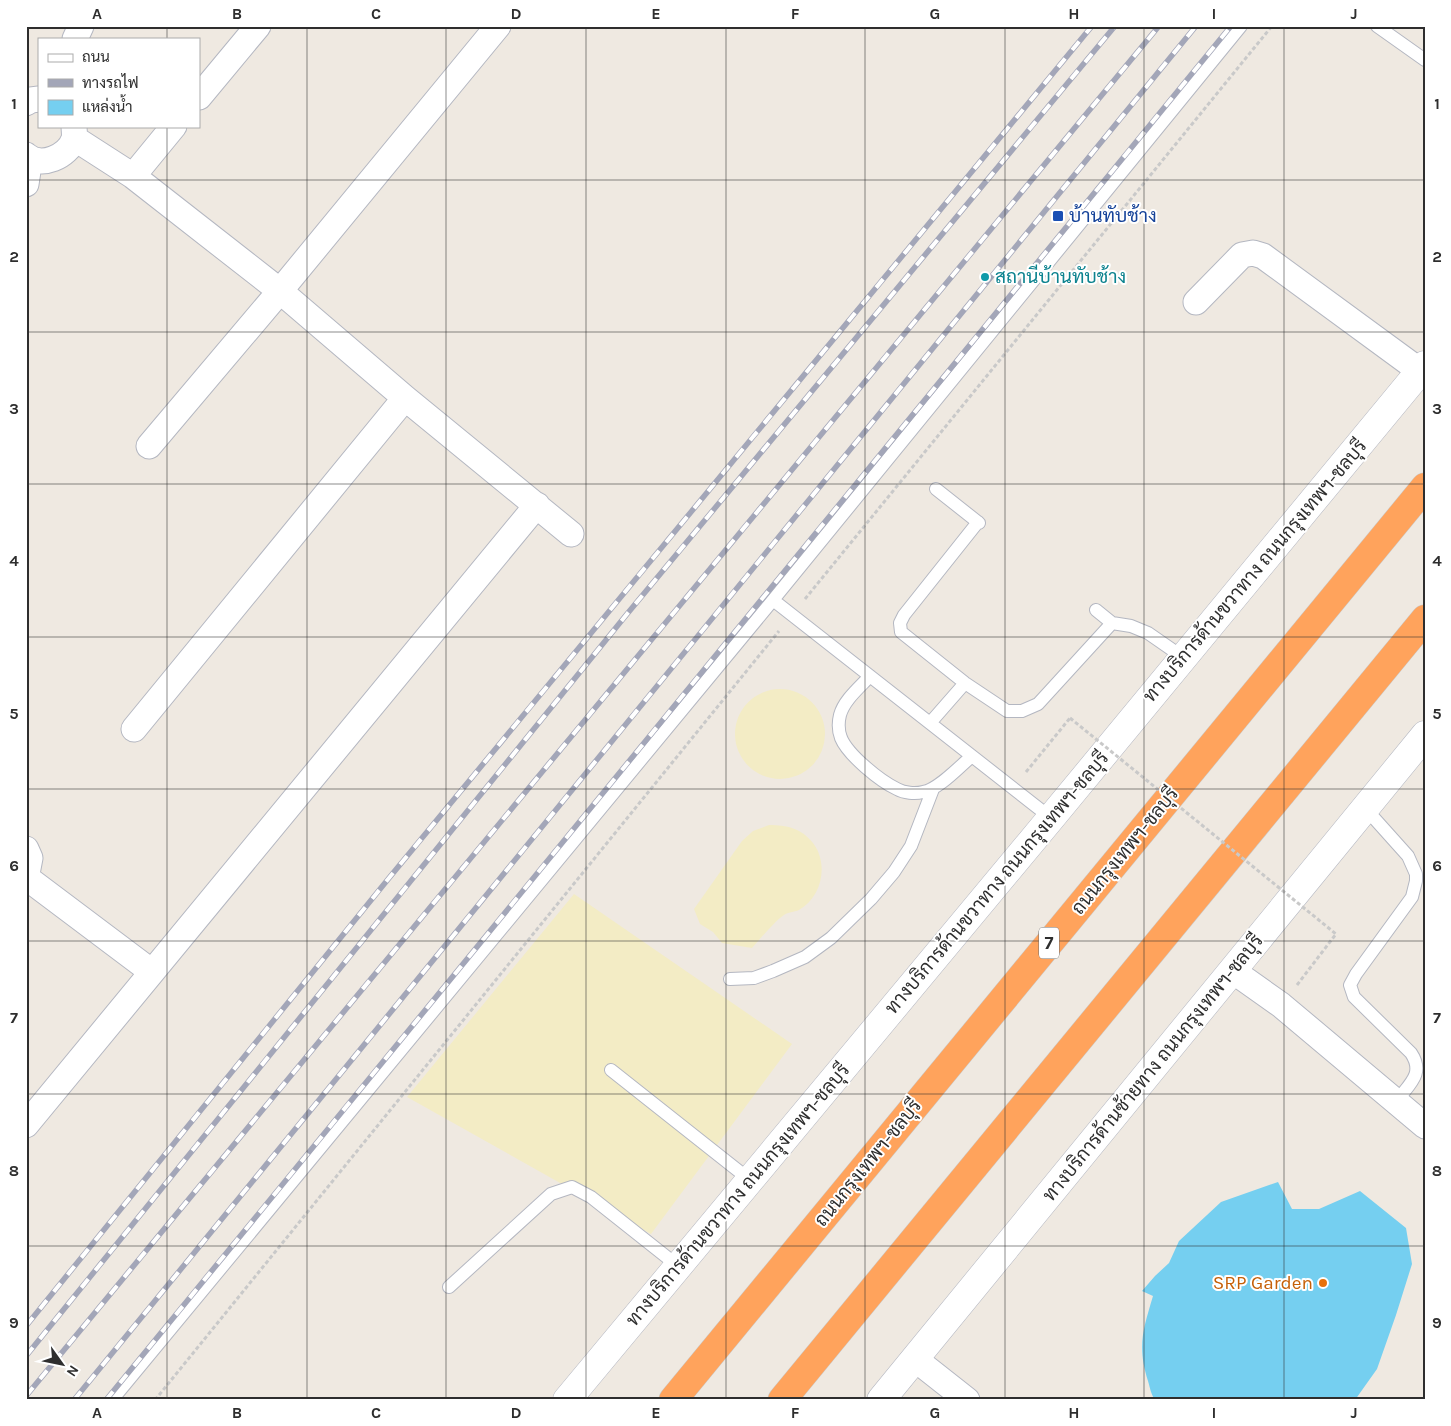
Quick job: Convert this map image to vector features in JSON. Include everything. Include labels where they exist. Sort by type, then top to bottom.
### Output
[{"type":"highway","name":"ถนนกรุงเทพฯ-ชลบุรี","points":[[673,1400],[1425,487]]},
{"type":"highway","points":[[782,1400],[1425,619]]},
{"type":"main road","name":"ทางบริการด้านขวาทาง ถนนกรุงเทพฯ-ชลบุรี","points":[[567,1400],[1184,658],[1422,368]]},
{"type":"main road","name":"ทางบริการด้านซ้ายทาง ถนนกรุงเทพฯ-ชลบุรี","points":[[881,1400],[1425,736]]},
{"type":"street","points":[[75,38],[81,26]]},
{"type":"street","points":[[200,96],[258,26]]},
{"type":"street","points":[[149,446],[280,291],[498,26]]},
{"type":"street","points":[[26,103],[38,98]]},
{"type":"street","points":[[132,176],[172,128]]},
{"type":"street","points":[[26,184],[28,157],[48,161],[64,154],[74,132],[280,291],[404,398],[571,534]]},
{"type":"street","points":[[1196,302],[1242,255],[1253,253],[1263,256],[1422,368]]},
{"type":"street","points":[[134,729],[404,398]]},
{"type":"street","points":[[26,1125],[537,505]]},
{"type":"street","points":[[26,849],[30,858],[27,878],[152,972]]},
{"type":"street","points":[[1233,971],[1281,1005],[1425,1126]]},
{"type":"street","points":[[915,1359],[967,1400]]},
{"type":"lane","points":[[112,1400],[772,600],[1241,26]]},
{"type":"lane","points":[[1377,26],[1425,60]]},
{"type":"lane","points":[[936,488],[979,523],[904,615],[900,623],[901,632],[965,683],[1007,711],[1022,711],[1038,704],[1112,623]]},
{"type":"lane","points":[[772,600],[1051,818]]},
{"type":"lane","points":[[1096,610],[1112,623],[1130,626],[1148,634],[1184,658]]},
{"type":"lane","points":[[870,676],[845,704],[840,714],[838,729],[841,740],[855,758],[879,777],[898,790],[912,793],[924,792],[933,789],[972,756]]},
{"type":"lane","points":[[930,723],[965,683]]},
{"type":"lane","points":[[730,979],[754,978],[773,971],[805,957],[831,938],[871,899],[894,872],[911,846],[933,789]]},
{"type":"lane","points":[[1365,808],[1408,856],[1416,874],[1412,897],[1350,985],[1354,997],[1417,1062],[1417,1072],[1396,1102]]},
{"type":"lane","points":[[611,1070],[750,1180]]},
{"type":"lane","points":[[450,1288],[551,1194],[572,1187],[592,1197],[678,1266]]},
{"type":"path","points":[[155,1400],[792,614],[1272,26]]},
{"type":"path","points":[[1013,788],[1070,718],[1336,934],[1281,1005]]},
{"type":"sand","points":[[780,689],[797,692],[812,702],[822,717],[825,734],[822,751],[812,766],[797,776],[780,779],[763,776],[748,766],[738,751],[735,734],[738,717],[748,702],[763,692]]},
{"type":"sand","points":[[769,825],[793,828],[804,834],[813,843],[821,860],[821,880],[818,889],[807,904],[799,910],[787,913],[780,918],[752,948],[722,943],[713,932],[700,924],[694,909],[742,841],[753,831]]},
{"type":"sand","points":[[574,894],[792,1044],[651,1234],[407,1097]]},
{"type":"water","points":[[1278,1182],[1292,1209],[1319,1209],[1360,1191],[1406,1228],[1412,1264],[1377,1369],[1355,1400],[1155,1400],[1145,1369],[1142,1348],[1144,1329],[1153,1296],[1142,1291],[1169,1263],[1179,1241],[1221,1202]]},
{"type":"railway","points":[[26,1326],[389,878],[1092,26]]},
{"type":"railway","points":[[26,1356],[627,614],[1115,26]]},
{"type":"railway","points":[[26,1396],[1159,26]]},
{"type":"railway","points":[[74,1400],[1196,26]]},
{"type":"railway","points":[[106,1400],[1231,26]]},
{"type":"place","name":"บ้านทับช้าง","points":[[1058,216]]},
{"type":"place","name":"สถานีบ้านทับช้าง","points":[[985,277]]},
{"type":"place","name":"SRP Garden","points":[[1323,1283]]}]
